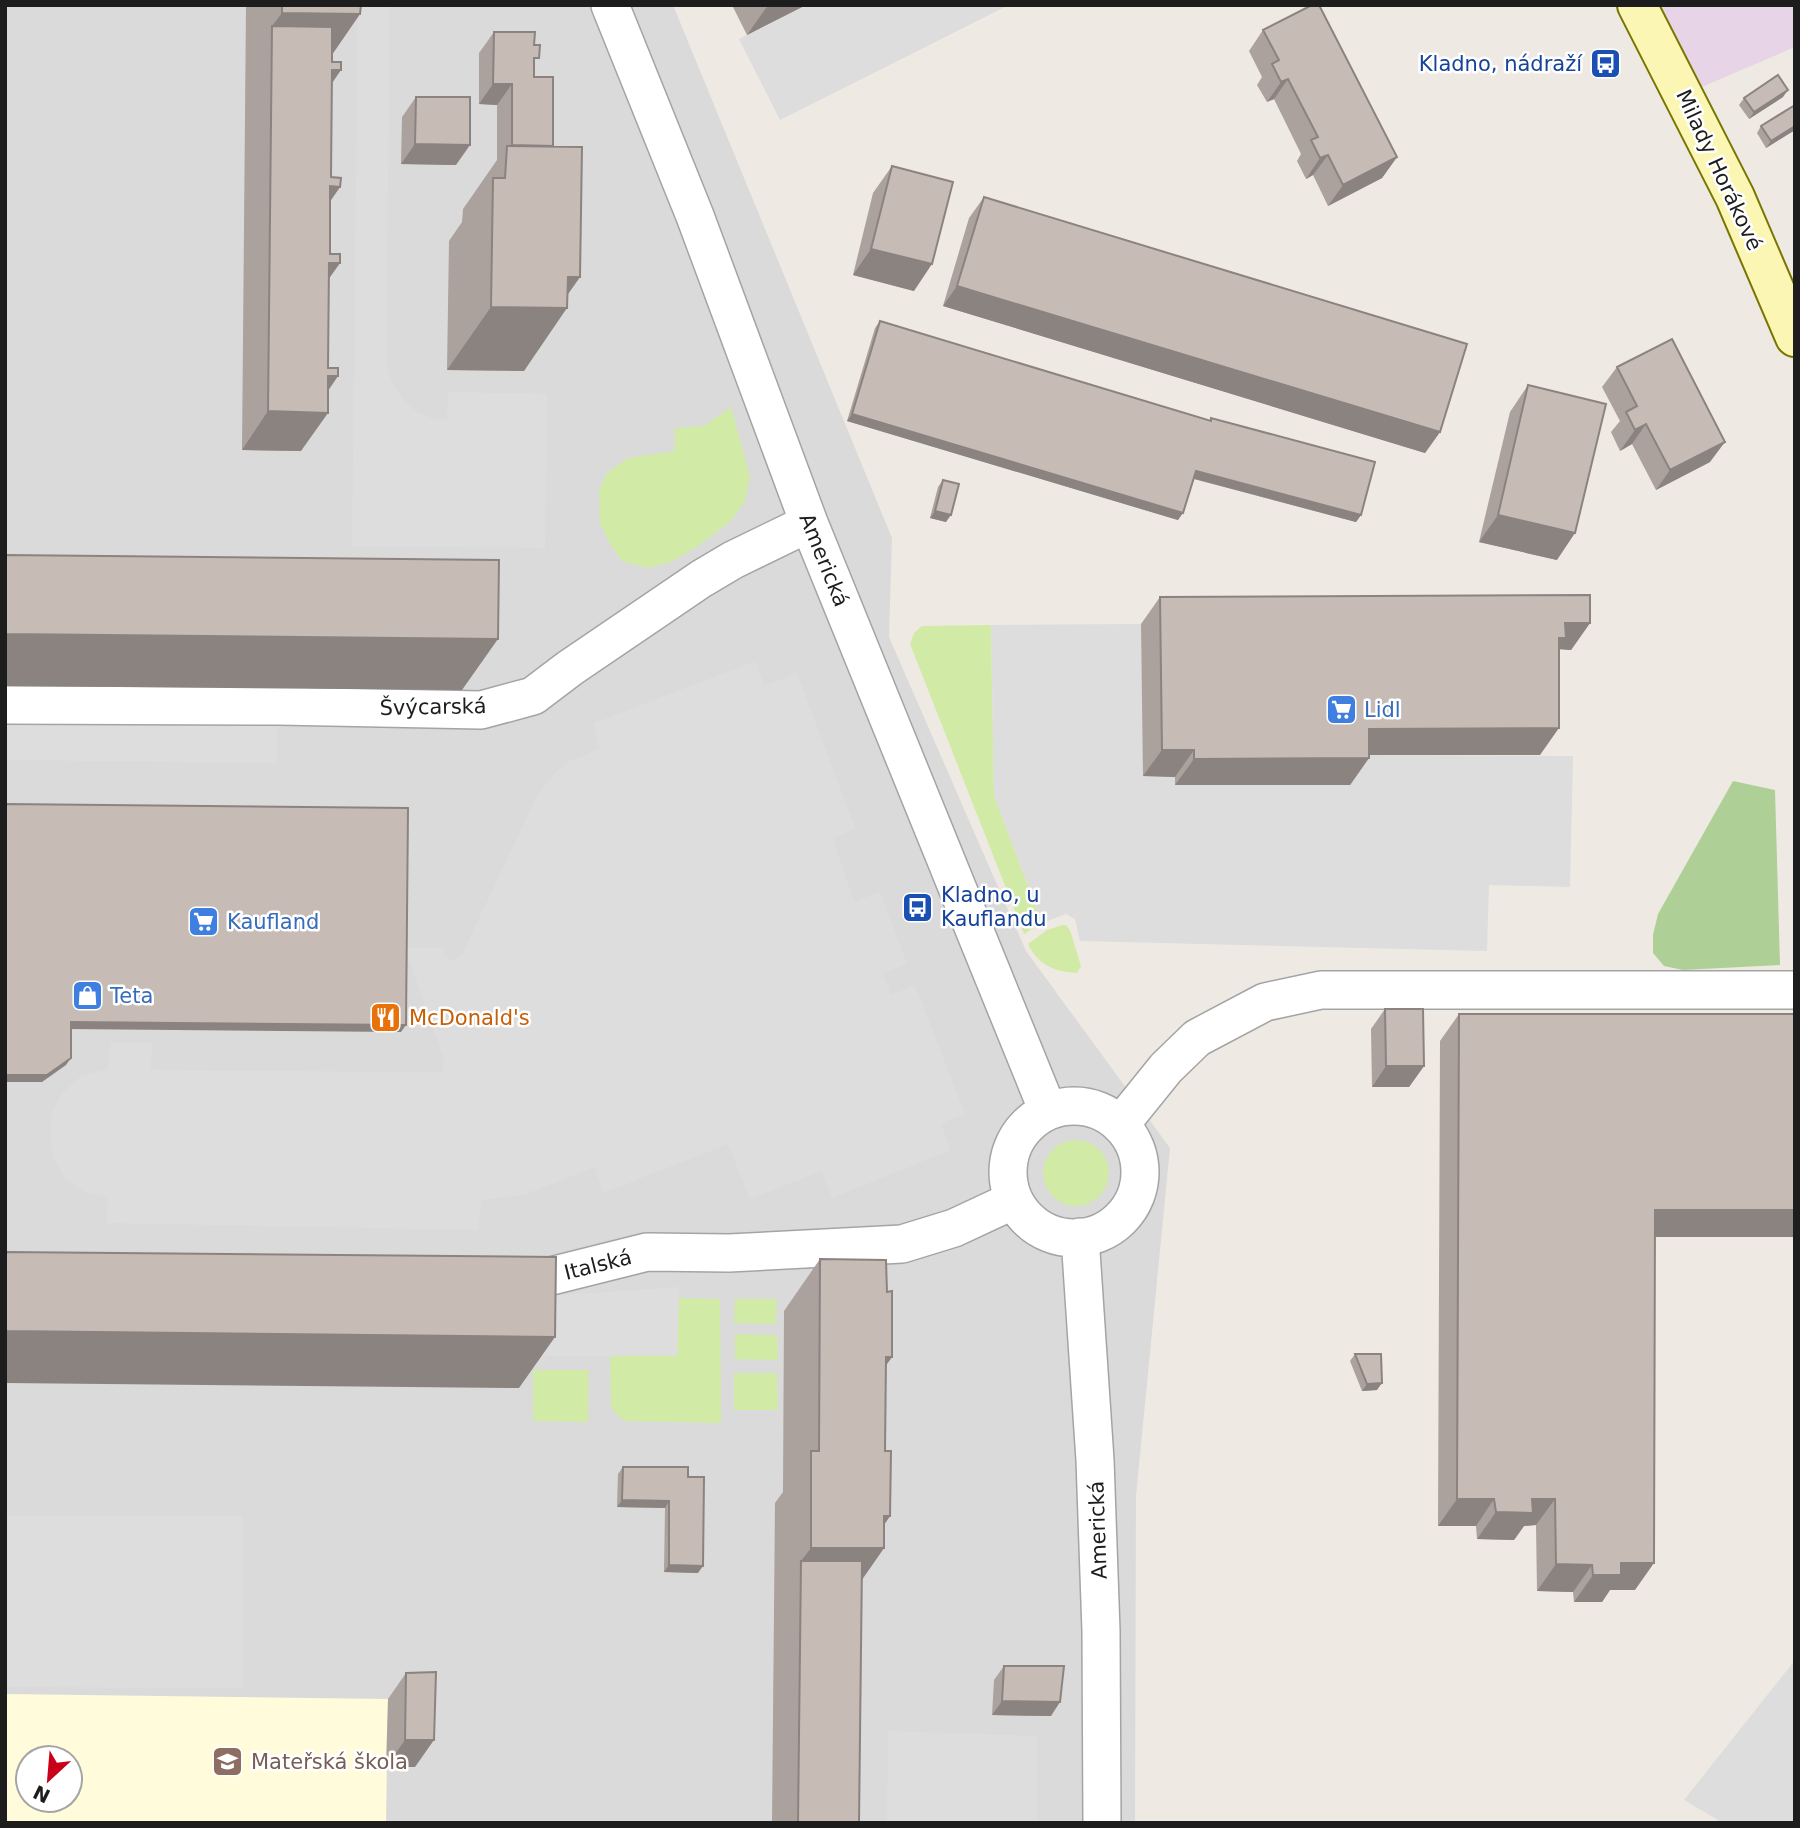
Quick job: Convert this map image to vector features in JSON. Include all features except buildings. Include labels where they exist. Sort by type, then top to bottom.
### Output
[{"type":"street","name":"Americká","points":[[610,5],[695,216],[809,523],[1048,1111]]},
{"type":"street","name":"Milady Horákové","points":[[1637,5],[1735,197],[1795,337]]},
{"type":"street","name":"Švýcarská","points":[[5,705],[481,710],[533,696],[701,579],[733,560],[809,523]]},
{"type":"street","points":[[1120,1125],[1166,1068],[1197,1038],[1265,1002],[1321,990],[1795,990]]},
{"type":"street","points":[[1073,1106],[1086,1107],[1110,1116],[1120,1125],[1138,1157],[1139,1181],[1131,1205],[1114,1223],[1092,1235],[1057,1236],[1046,1232],[1028,1219],[1014,1200],[1008,1177],[1010,1154],[1020,1133],[1028,1124],[1048,1111],[1073,1106]]},
{"type":"street","name":"Italská","points":[[479,1283],[523,1283],[647,1252],[729,1254],[902,1244],[954,1228],[1014,1200]]},
{"type":"street","name":"Americká","points":[[1080,1237],[1095,1460],[1101,1631],[1102,1823]]},
{"type":"shaded area","points":[[5,5],[673,5],[892,538],[889,637],[1026,951],[1170,1148],[1136,1496],[1135,1823],[5,1823]]},
{"type":"shaded area","points":[[358,5],[390,5],[386,364],[392,383],[403,399],[418,413],[438,420],[447,419],[448,392],[547,394],[545,548],[352,546]]},
{"type":"shaded area","points":[[805,5],[1009,5],[780,120],[739,39]]},
{"type":"shaded area","points":[[1653,5],[1795,5],[1795,47],[1695,90]]},
{"type":"shaded area","points":[[1141,624],[1144,776],[1175,777],[1350,755],[1573,756],[1570,887],[1489,885],[1487,951],[1080,941],[1075,919],[1066,914],[1042,923],[994,795],[991,625]]},
{"type":"shaded area","points":[[756,661],[764,686],[797,673],[855,828],[833,839],[854,902],[880,892],[907,964],[883,973],[891,995],[915,985],[965,1114],[941,1124],[951,1150],[832,1198],[822,1171],[750,1199],[728,1144],[603,1193],[595,1167],[523,1195],[481,1200],[478,1230],[107,1223],[108,1197],[87,1193],[66,1180],[53,1157],[50,1128],[53,1110],[62,1093],[81,1076],[108,1069],[111,1042],[152,1043],[151,1070],[443,1072],[444,1059],[410,962],[403,958],[403,948],[443,948],[445,956],[453,961],[462,954],[537,796],[555,773],[568,762],[600,749],[594,723]]},
{"type":"shaded area","points":[[5,697],[279,699],[277,763],[5,760]]},
{"type":"shaded area","points":[[679,1287],[677,1356],[534,1356],[535,1297]]},
{"type":"shaded area","points":[[5,1516],[242,1516],[243,1688],[5,1687]]},
{"type":"shaded area","points":[[1795,1660],[1795,1823],[1723,1823],[1684,1800]]},
{"type":"shaded area","name":"Mateřská škola","points":[[5,1694],[388,1699],[386,1823],[5,1823]]},
{"type":"shaded area","points":[[888,1731],[1037,1736],[1037,1823],[887,1823]]},
{"type":"green space","points":[[731,407],[750,476],[745,501],[731,521],[671,562],[647,568],[622,561],[600,523],[599,490],[607,473],[628,458],[675,451],[675,428],[704,426]]},
{"type":"green space","points":[[991,625],[994,795],[1042,923],[1024,934],[910,644],[914,633],[922,626]]},
{"type":"green space","points":[[1733,781],[1775,790],[1780,965],[1683,970],[1664,966],[1653,953],[1653,935],[1658,914]]},
{"type":"green space","points":[[1066,925],[1070,930],[1081,966],[1077,973],[1048,966],[1028,944],[1047,930]]},
{"type":"green space","points":[[1076,1140],[1089,1143],[1099,1150],[1106,1160],[1109,1173],[1106,1186],[1099,1196],[1089,1203],[1076,1206],[1063,1203],[1053,1196],[1046,1186],[1043,1173],[1046,1160],[1053,1150],[1063,1143]]},
{"type":"green space","points":[[679,1298],[720,1299],[721,1423],[624,1421],[611,1408],[610,1356],[677,1356]]},
{"type":"green space","points":[[735,1299],[777,1299],[776,1324],[734,1323]]},
{"type":"green space","points":[[735,1334],[777,1335],[778,1360],[735,1359]]},
{"type":"green space","points":[[533,1370],[589,1370],[588,1422],[533,1421]]},
{"type":"green space","points":[[734,1373],[777,1373],[778,1410],[734,1410]]},
{"type":"place","name":"Kladno, nádraží","points":[[1605,64]]},
{"type":"place","name":"Lidl","points":[[1341,710]]},
{"type":"place","name":"Kladno, u Kauflandu","points":[[918,907]]},
{"type":"place","name":"Kaufland","points":[[204,922]]},
{"type":"place","name":"Teta","points":[[87,996]]},
{"type":"place","name":"McDonald's","points":[[386,1018]]},
{"type":"place","name":"Mateřská škola","points":[[228,1762]]}]
